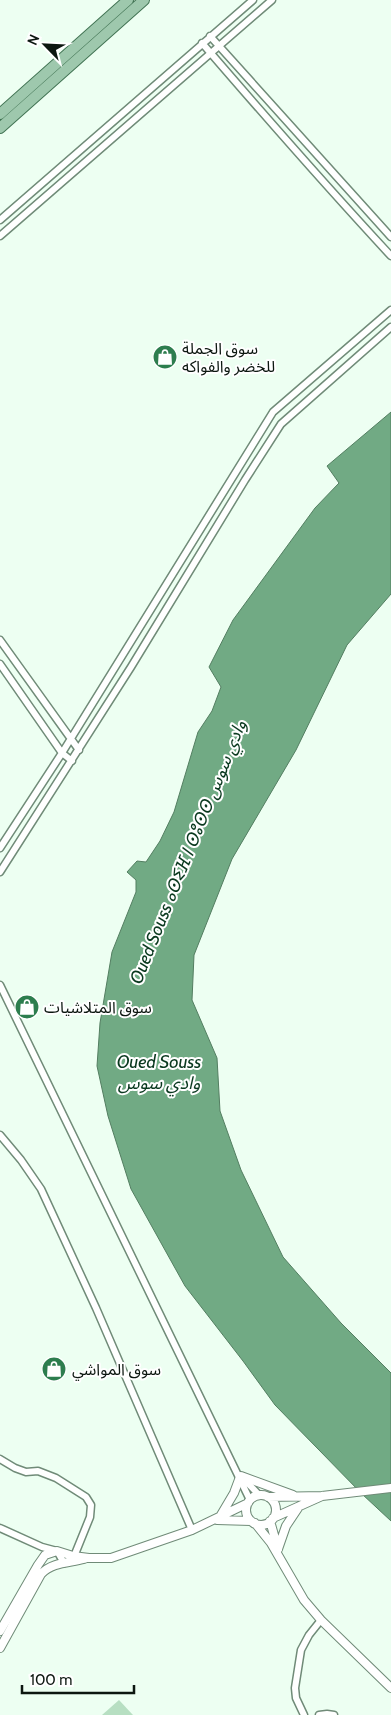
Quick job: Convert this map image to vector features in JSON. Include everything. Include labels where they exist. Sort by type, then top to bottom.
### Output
[{"type":"main road","points":[[0,114],[128,0]]},
{"type":"main road","points":[[0,128],[144,0]]},
{"type":"street","points":[[0,220],[253,0]]},
{"type":"street","points":[[0,236],[272,0]]},
{"type":"street","points":[[210,36],[391,237]]},
{"type":"street","points":[[202,43],[284,136],[317,177],[391,256]]},
{"type":"street","points":[[0,848],[71,739],[272,412],[391,310]]},
{"type":"street","points":[[0,872],[79,750],[281,424],[391,328]]},
{"type":"street","points":[[0,640],[79,750]]},
{"type":"street","points":[[0,664],[62,752],[72,761]]},
{"type":"street","points":[[0,985],[239,1475],[249,1502],[247,1514],[271,1543],[304,1600],[321,1620],[391,1688]]},
{"type":"street","points":[[0,1135],[21,1160],[41,1190],[96,1308],[192,1530]]},
{"type":"street","points":[[0,1459],[26,1472],[38,1471],[56,1478],[86,1497],[91,1505],[90,1517],[70,1561]]},
{"type":"street","points":[[239,1475],[264,1496],[271,1499],[275,1506],[272,1520],[282,1563]]},
{"type":"street","points":[[239,1475],[298,1497]]},
{"type":"street","points":[[217,1519],[234,1493],[239,1475]]},
{"type":"street","points":[[0,1648],[41,1574],[51,1566],[89,1558],[111,1558],[192,1530],[264,1496],[322,1496],[391,1488]]},
{"type":"street","points":[[217,1519],[263,1524],[322,1496]]},
{"type":"street","points":[[278,1549],[286,1526],[298,1508]]},
{"type":"street","points":[[0,1528],[42,1547],[57,1551],[70,1561]]},
{"type":"street","points":[[42,1547],[51,1566]]},
{"type":"street","points":[[0,1631],[38,1565],[46,1555],[57,1551]]},
{"type":"street","points":[[304,1715],[296,1698],[301,1650],[309,1635],[321,1620]]},
{"type":"street","points":[[319,1715],[334,1715]]},
{"type":"shaded area","points":[[119,1700],[133,1715],[102,1715]]},
{"type":"water","name":"Oued Souss وادي سوس","points":[[391,412],[391,594],[347,645],[296,750],[232,859],[194,955],[192,1000],[217,1058],[220,1111],[241,1170],[283,1257],[341,1323],[391,1373],[391,1521],[275,1405],[185,1286],[131,1189],[108,1116],[97,1066],[100,1023],[112,952],[136,892],[136,880],[127,872],[137,861],[146,862],[160,841],[174,812],[198,732],[212,711],[221,687],[209,667],[233,620],[315,508],[339,483],[327,466]]},
{"type":"place","name":"سوق الجملة للخضر والفواكه","points":[[165,357]]},
{"type":"place","name":"سوق المتلاشيات","points":[[27,1007]]},
{"type":"place","name":"سوق المواشي","points":[[54,1369]]},
{"type":"water label","name":"Oued Souss ⴰⵙⵉⴼ ⵏ ⵙⵓⵙⵙ وادي سوس","points":[[188,852]]}]
